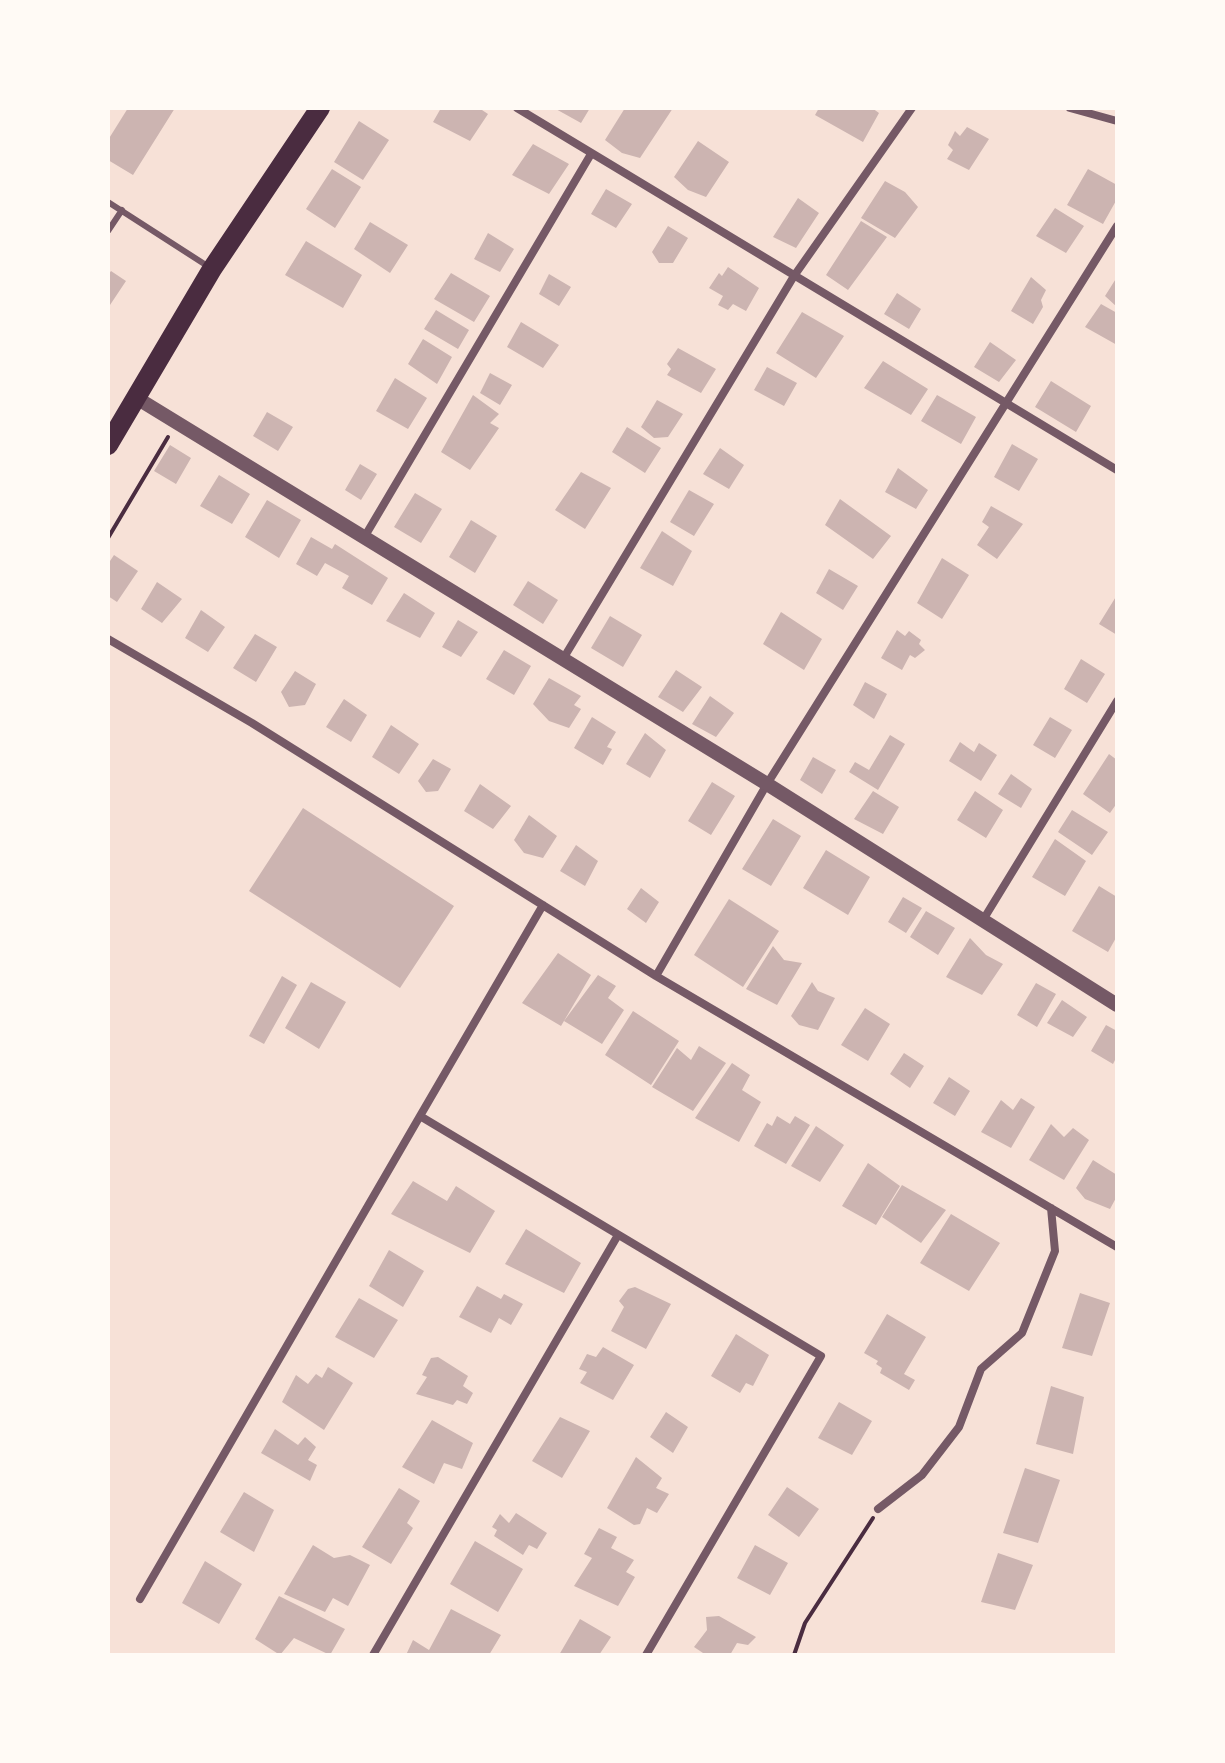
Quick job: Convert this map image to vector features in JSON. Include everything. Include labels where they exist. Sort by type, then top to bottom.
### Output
[{"type":"highway","points":[[108,445],[212,269],[320,108]]},
{"type":"street","points":[[517,108],[1117,470]]},
{"type":"street","points":[[563,659],[794,276],[912,108]]},
{"type":"street","points":[[1070,108],[1117,121]]},
{"type":"street","points":[[365,536],[591,154]]},
{"type":"street","points":[[656,976],[767,784],[1003,402],[1117,226]]},
{"type":"street","points":[[135,397],[767,784],[1117,1005]]},
{"type":"street","points":[[108,639],[252,723],[656,976],[1117,1247]]},
{"type":"street","points":[[982,921],[1117,701]]},
{"type":"street","points":[[140,1599],[543,905]]},
{"type":"street","points":[[420,1116],[821,1356],[646,1655]]},
{"type":"street","points":[[878,1509],[922,1475],[959,1427],[981,1369],[1022,1333],[1055,1251],[1051,1208]]},
{"type":"street","points":[[373,1655],[618,1235]]},
{"type":"lane","points":[[108,202],[212,269]]},
{"type":"lane","points":[[108,231],[122,210]]},
{"type":"path","points":[[108,538],[176,422]]},
{"type":"path","points":[[794,1655],[805,1623],[878,1509]]},
{"type":"building","points":[[128,108],[175,108],[133,175],[108,160],[108,140]]},
{"type":"building","points":[[441,108],[479,108],[488,114],[470,141],[433,122]]},
{"type":"building","points":[[554,108],[590,108],[581,123]]},
{"type":"building","points":[[625,108],[673,108],[640,158],[622,153],[605,140]]},
{"type":"building","points":[[819,108],[872,108],[879,113],[863,142],[815,115]]},
{"type":"building","points":[[359,121],[389,140],[363,180],[334,162]]},
{"type":"building","points":[[967,127],[989,139],[969,170],[947,159],[953,150],[948,145],[955,131],[960,136]]},
{"type":"building","points":[[698,141],[729,162],[706,197],[688,190],[674,177]]},
{"type":"building","points":[[533,144],[569,164],[549,194],[512,175]]},
{"type":"building","points":[[332,169],[361,187],[335,228],[306,209]]},
{"type":"building","points":[[1088,169],[1117,185],[1117,199],[1103,224],[1067,205]]},
{"type":"building","points":[[885,181],[905,192],[918,207],[895,238],[861,218]]},
{"type":"building","points":[[606,189],[632,204],[616,228],[591,214]]},
{"type":"building","points":[[798,198],[819,213],[796,248],[773,237]]},
{"type":"building","points":[[1055,208],[1084,226],[1066,253],[1036,236]]},
{"type":"building","points":[[861,221],[887,237],[848,290],[826,275]]},
{"type":"building","points":[[370,222],[408,245],[390,273],[354,249]]},
{"type":"building","points":[[668,226],[688,238],[673,263],[659,263],[652,252]]},
{"type":"building","points":[[488,233],[514,249],[500,272],[474,259]]},
{"type":"building","points":[[306,241],[362,275],[343,308],[285,275]]},
{"type":"building","points":[[728,267],[759,288],[746,311],[733,304],[728,310],[718,305],[723,296],[709,288],[719,273],[722,276]]},
{"type":"building","points":[[111,271],[126,281],[108,308],[108,275]]},
{"type":"building","points":[[451,273],[490,296],[474,322],[434,299]]},
{"type":"building","points":[[549,274],[571,287],[559,306],[539,294]]},
{"type":"building","points":[[1031,277],[1046,290],[1041,300],[1043,307],[1033,324],[1011,311]]},
{"type":"building","points":[[1117,277],[1117,307],[1105,296]]},
{"type":"building","points":[[897,293],[921,309],[909,329],[884,314]]},
{"type":"building","points":[[1101,304],[1117,313],[1117,345],[1085,327]]},
{"type":"building","points":[[436,310],[469,330],[458,349],[424,329]]},
{"type":"building","points":[[802,312],[844,336],[816,378],[776,353]]},
{"type":"building","points":[[521,322],[559,345],[543,368],[507,347]]},
{"type":"building","points":[[423,339],[452,357],[437,384],[408,364]]},
{"type":"building","points":[[990,342],[1016,360],[999,382],[974,367]]},
{"type":"building","points":[[678,348],[716,369],[701,393],[667,375],[671,369],[667,364]]},
{"type":"building","points":[[883,361],[928,389],[911,415],[864,388]]},
{"type":"building","points":[[767,367],[797,383],[784,406],[754,390]]},
{"type":"building","points":[[490,373],[512,385],[500,405],[480,393]]},
{"type":"building","points":[[395,378],[427,398],[408,429],[376,411]]},
{"type":"building","points":[[1051,381],[1091,406],[1076,432],[1035,407]]},
{"type":"building","points":[[473,395],[499,414],[490,423],[499,428],[470,470],[441,452]]},
{"type":"building","points":[[937,395],[976,417],[961,444],[921,421]]},
{"type":"building","points":[[657,400],[683,414],[668,437],[654,438],[641,427]]},
{"type":"building","points":[[267,412],[293,427],[278,451],[253,436]]},
{"type":"building","points":[[627,427],[661,448],[645,473],[612,452]]},
{"type":"building","points":[[1012,444],[1038,459],[1019,491],[994,477]]},
{"type":"building","points":[[170,445],[191,458],[176,484],[154,471]]},
{"type":"building","points":[[720,448],[744,465],[729,489],[703,474]]},
{"type":"building","points":[[360,464],[377,474],[361,500],[345,490]]},
{"type":"building","points":[[898,468],[928,490],[916,509],[885,492]]},
{"type":"building","points":[[581,472],[611,488],[585,529],[555,510]]},
{"type":"building","points":[[219,475],[250,494],[232,524],[200,506]]},
{"type":"building","points":[[689,490],[714,504],[694,536],[670,522]]},
{"type":"building","points":[[415,493],[442,509],[421,543],[394,527]]},
{"type":"building","points":[[840,499],[891,536],[873,559],[825,525]]},
{"type":"building","points":[[267,500],[301,520],[279,558],[245,537]]},
{"type":"building","points":[[991,506],[1023,524],[997,559],[977,545],[989,527],[982,522]]},
{"type":"building","points":[[471,520],[497,536],[475,573],[449,557]]},
{"type":"building","points":[[662,531],[692,551],[673,586],[640,568]]},
{"type":"building","points":[[311,537],[332,549],[335,544],[388,578],[372,605],[342,588],[349,576],[325,563],[317,576],[296,564]]},
{"type":"building","points":[[114,555],[138,571],[117,602],[108,596],[108,564]]},
{"type":"building","points":[[942,558],[969,575],[942,619],[917,603]]},
{"type":"building","points":[[829,569],[858,586],[843,610],[816,593]]},
{"type":"building","points":[[528,581],[558,600],[543,624],[513,605]]},
{"type":"building","points":[[157,582],[182,599],[162,623],[141,609]]},
{"type":"building","points":[[404,593],[435,613],[420,638],[386,621]]},
{"type":"building","points":[[1117,595],[1117,635],[1099,624]]},
{"type":"building","points":[[201,610],[225,627],[208,652],[185,638]]},
{"type":"building","points":[[781,612],[822,639],[804,670],[763,644]]},
{"type":"building","points":[[610,616],[642,635],[623,667],[591,648]]},
{"type":"building","points":[[458,620],[478,632],[461,657],[442,647]]},
{"type":"building","points":[[897,630],[905,636],[909,631],[921,640],[919,644],[925,650],[915,658],[910,655],[902,670],[881,658]]},
{"type":"building","points":[[255,634],[277,647],[256,682],[233,668]]},
{"type":"building","points":[[504,650],[531,666],[514,695],[486,679]]},
{"type":"building","points":[[1081,659],[1105,674],[1087,703],[1064,689]]},
{"type":"building","points":[[676,670],[702,687],[683,712],[658,697]]},
{"type":"building","points":[[295,671],[316,684],[305,705],[289,707],[281,692]]},
{"type":"building","points":[[549,678],[581,696],[574,705],[581,709],[569,728],[549,721],[533,704]]},
{"type":"building","points":[[865,682],[887,694],[874,719],[853,705]]},
{"type":"building","points":[[710,696],[734,713],[716,737],[692,724]]},
{"type":"building","points":[[344,699],[367,715],[351,742],[326,727]]},
{"type":"building","points":[[592,717],[616,732],[607,747],[612,749],[603,765],[574,748]]},
{"type":"building","points":[[1050,717],[1072,730],[1055,758],[1033,745]]},
{"type":"building","points":[[391,725],[419,744],[399,774],[372,757]]},
{"type":"building","points":[[645,733],[666,750],[650,778],[626,764]]},
{"type":"building","points":[[890,735],[905,744],[878,790],[849,772],[855,762],[869,770]]},
{"type":"building","points":[[960,742],[974,752],[979,743],[997,755],[981,781],[949,761]]},
{"type":"building","points":[[1109,754],[1117,760],[1117,803],[1110,813],[1083,794]]},
{"type":"building","points":[[813,757],[836,770],[822,794],[800,780]]},
{"type":"building","points":[[433,759],[451,769],[438,791],[426,792],[418,781]]},
{"type":"building","points":[[1011,774],[1032,789],[1021,808],[998,794]]},
{"type":"building","points":[[712,782],[735,796],[711,835],[688,821]]},
{"type":"building","points":[[480,784],[511,806],[493,829],[464,811]]},
{"type":"building","points":[[873,791],[899,807],[883,834],[854,819]]},
{"type":"building","points":[[975,791],[1003,810],[986,838],[957,820]]},
{"type":"building","points":[[303,808],[454,906],[400,988],[249,891]]},
{"type":"building","points":[[1072,810],[1108,832],[1092,855],[1058,832]]},
{"type":"building","points":[[529,815],[557,836],[543,858],[524,853],[514,840]]},
{"type":"building","points":[[773,819],[801,836],[771,886],[742,869]]},
{"type":"building","points":[[1055,839],[1086,861],[1065,896],[1032,877]]},
{"type":"building","points":[[576,845],[598,861],[585,886],[560,871]]},
{"type":"building","points":[[826,850],[870,877],[848,915],[803,888]]},
{"type":"building","points":[[1099,886],[1117,897],[1117,936],[1108,952],[1072,931]]},
{"type":"building","points":[[641,888],[659,902],[646,923],[627,909]]},
{"type":"building","points":[[903,897],[922,908],[906,933],[888,922]]},
{"type":"building","points":[[729,899],[779,931],[743,987],[694,955]]},
{"type":"building","points":[[926,911],[955,928],[938,955],[910,937]]},
{"type":"building","points":[[970,938],[986,955],[1003,964],[982,995],[946,977]]},
{"type":"building","points":[[773,946],[784,960],[802,963],[777,1005],[746,989]]},
{"type":"building","points":[[558,953],[591,975],[561,1026],[522,1003]]},
{"type":"building","points":[[598,975],[616,986],[608,998],[624,1010],[602,1044],[564,1021]]},
{"type":"building","points":[[282,976],[297,985],[264,1044],[249,1036]]},
{"type":"building","points":[[311,982],[346,1002],[319,1049],[285,1028]]},
{"type":"building","points":[[812,982],[818,991],[835,998],[818,1030],[799,1025],[791,1016]]},
{"type":"building","points":[[1036,983],[1056,994],[1037,1027],[1017,1015]]},
{"type":"building","points":[[1062,1000],[1087,1017],[1073,1037],[1047,1023]]},
{"type":"building","points":[[865,1008],[890,1024],[868,1061],[841,1045]]},
{"type":"building","points":[[633,1011],[679,1041],[651,1085],[605,1055]]},
{"type":"building","points":[[1106,1025],[1117,1031],[1117,1056],[1113,1064],[1091,1051]]},
{"type":"building","points":[[699,1046],[726,1063],[693,1111],[652,1087],[677,1048],[691,1060]]},
{"type":"building","points":[[904,1053],[924,1066],[910,1088],[890,1074]]},
{"type":"building","points":[[732,1063],[750,1075],[742,1090],[761,1102],[739,1142],[695,1118]]},
{"type":"building","points":[[949,1077],[970,1091],[955,1116],[933,1103]]},
{"type":"building","points":[[1021,1098],[1035,1107],[1011,1148],[981,1132],[1001,1100],[1013,1110]]},
{"type":"building","points":[[777,1116],[790,1124],[795,1116],[810,1125],[786,1164],[754,1146],[767,1123],[772,1126]]},
{"type":"building","points":[[1051,1124],[1064,1137],[1073,1128],[1089,1140],[1064,1180],[1029,1160]]},
{"type":"building","points":[[816,1126],[844,1145],[820,1182],[791,1166]]},
{"type":"building","points":[[1093,1160],[1117,1175],[1117,1196],[1110,1209],[1085,1199],[1076,1188]]},
{"type":"building","points":[[868,1163],[900,1186],[876,1225],[842,1206]]},
{"type":"building","points":[[413,1181],[447,1201],[456,1186],[495,1211],[470,1253],[391,1214]]},
{"type":"building","points":[[902,1185],[946,1210],[921,1243],[882,1217]]},
{"type":"building","points":[[951,1214],[1000,1243],[969,1291],[920,1263]]},
{"type":"building","points":[[526,1229],[581,1263],[564,1293],[505,1264]]},
{"type":"building","points":[[389,1250],[424,1271],[403,1307],[369,1286]]},
{"type":"building","points":[[477,1286],[501,1299],[504,1294],[523,1304],[511,1325],[499,1318],[491,1333],[459,1317]]},
{"type":"building","points":[[635,1287],[671,1304],[646,1349],[611,1331],[624,1307],[619,1301],[628,1289]]},
{"type":"building","points":[[1080,1293],[1110,1303],[1092,1356],[1062,1348]]},
{"type":"building","points":[[359,1298],[398,1320],[374,1358],[335,1337]]},
{"type":"building","points":[[887,1314],[926,1337],[904,1374],[915,1380],[909,1390],[880,1373],[882,1368],[876,1364],[878,1361],[864,1353]]},
{"type":"building","points":[[736,1334],[769,1355],[753,1386],[746,1383],[740,1393],[711,1376]]},
{"type":"building","points":[[603,1347],[634,1365],[613,1400],[580,1383],[587,1372],[579,1369],[587,1354],[596,1357]]},
{"type":"building","points":[[438,1357],[468,1376],[463,1386],[473,1393],[467,1404],[457,1400],[453,1405],[416,1394],[427,1377],[422,1375],[431,1358]]},
{"type":"building","points":[[328,1367],[353,1383],[324,1430],[282,1402],[296,1375],[308,1384],[316,1374],[322,1378]]},
{"type":"building","points":[[1051,1386],[1084,1397],[1073,1454],[1036,1444]]},
{"type":"building","points":[[839,1402],[872,1421],[852,1455],[818,1438]]},
{"type":"building","points":[[666,1412],[688,1427],[673,1453],[650,1437]]},
{"type":"building","points":[[560,1417],[590,1431],[562,1478],[532,1461]]},
{"type":"building","points":[[432,1420],[473,1443],[462,1469],[444,1463],[434,1484],[402,1467]]},
{"type":"building","points":[[275,1429],[298,1445],[305,1437],[316,1447],[308,1460],[317,1465],[310,1481],[261,1453]]},
{"type":"building","points":[[636,1457],[662,1478],[656,1488],[669,1494],[657,1513],[647,1508],[640,1524],[634,1525],[607,1508]]},
{"type":"building","points":[[1025,1468],[1060,1480],[1038,1543],[1003,1533]]},
{"type":"building","points":[[787,1487],[819,1509],[799,1537],[768,1515]]},
{"type":"building","points":[[399,1488],[420,1501],[407,1523],[413,1528],[391,1564],[362,1547]]},
{"type":"building","points":[[244,1492],[274,1510],[254,1552],[220,1532]]},
{"type":"building","points":[[516,1513],[547,1533],[537,1549],[529,1545],[523,1555],[494,1536],[497,1530],[492,1527],[500,1514],[509,1523]]},
{"type":"building","points":[[599,1528],[617,1537],[611,1548],[634,1560],[626,1572],[635,1577],[618,1606],[574,1586],[592,1558],[584,1554]]},
{"type":"building","points":[[475,1541],[523,1569],[498,1612],[450,1584]]},
{"type":"building","points":[[313,1545],[334,1558],[350,1555],[370,1565],[348,1606],[333,1598],[325,1612],[284,1594]]},
{"type":"building","points":[[755,1545],[788,1563],[770,1595],[737,1578]]},
{"type":"building","points":[[998,1553],[1033,1565],[1015,1610],[981,1602]]},
{"type":"building","points":[[205,1561],[242,1584],[219,1624],[182,1603]]},
{"type":"building","points":[[279,1596],[345,1629],[330,1655],[294,1638],[280,1655],[255,1639]]},
{"type":"building","points":[[451,1609],[501,1635],[489,1655],[406,1655],[413,1640],[429,1650]]},
{"type":"building","points":[[719,1616],[756,1637],[748,1645],[737,1643],[730,1655],[706,1655],[694,1647],[707,1630],[706,1617]]},
{"type":"building","points":[[580,1619],[611,1637],[599,1655],[559,1655]]}]
